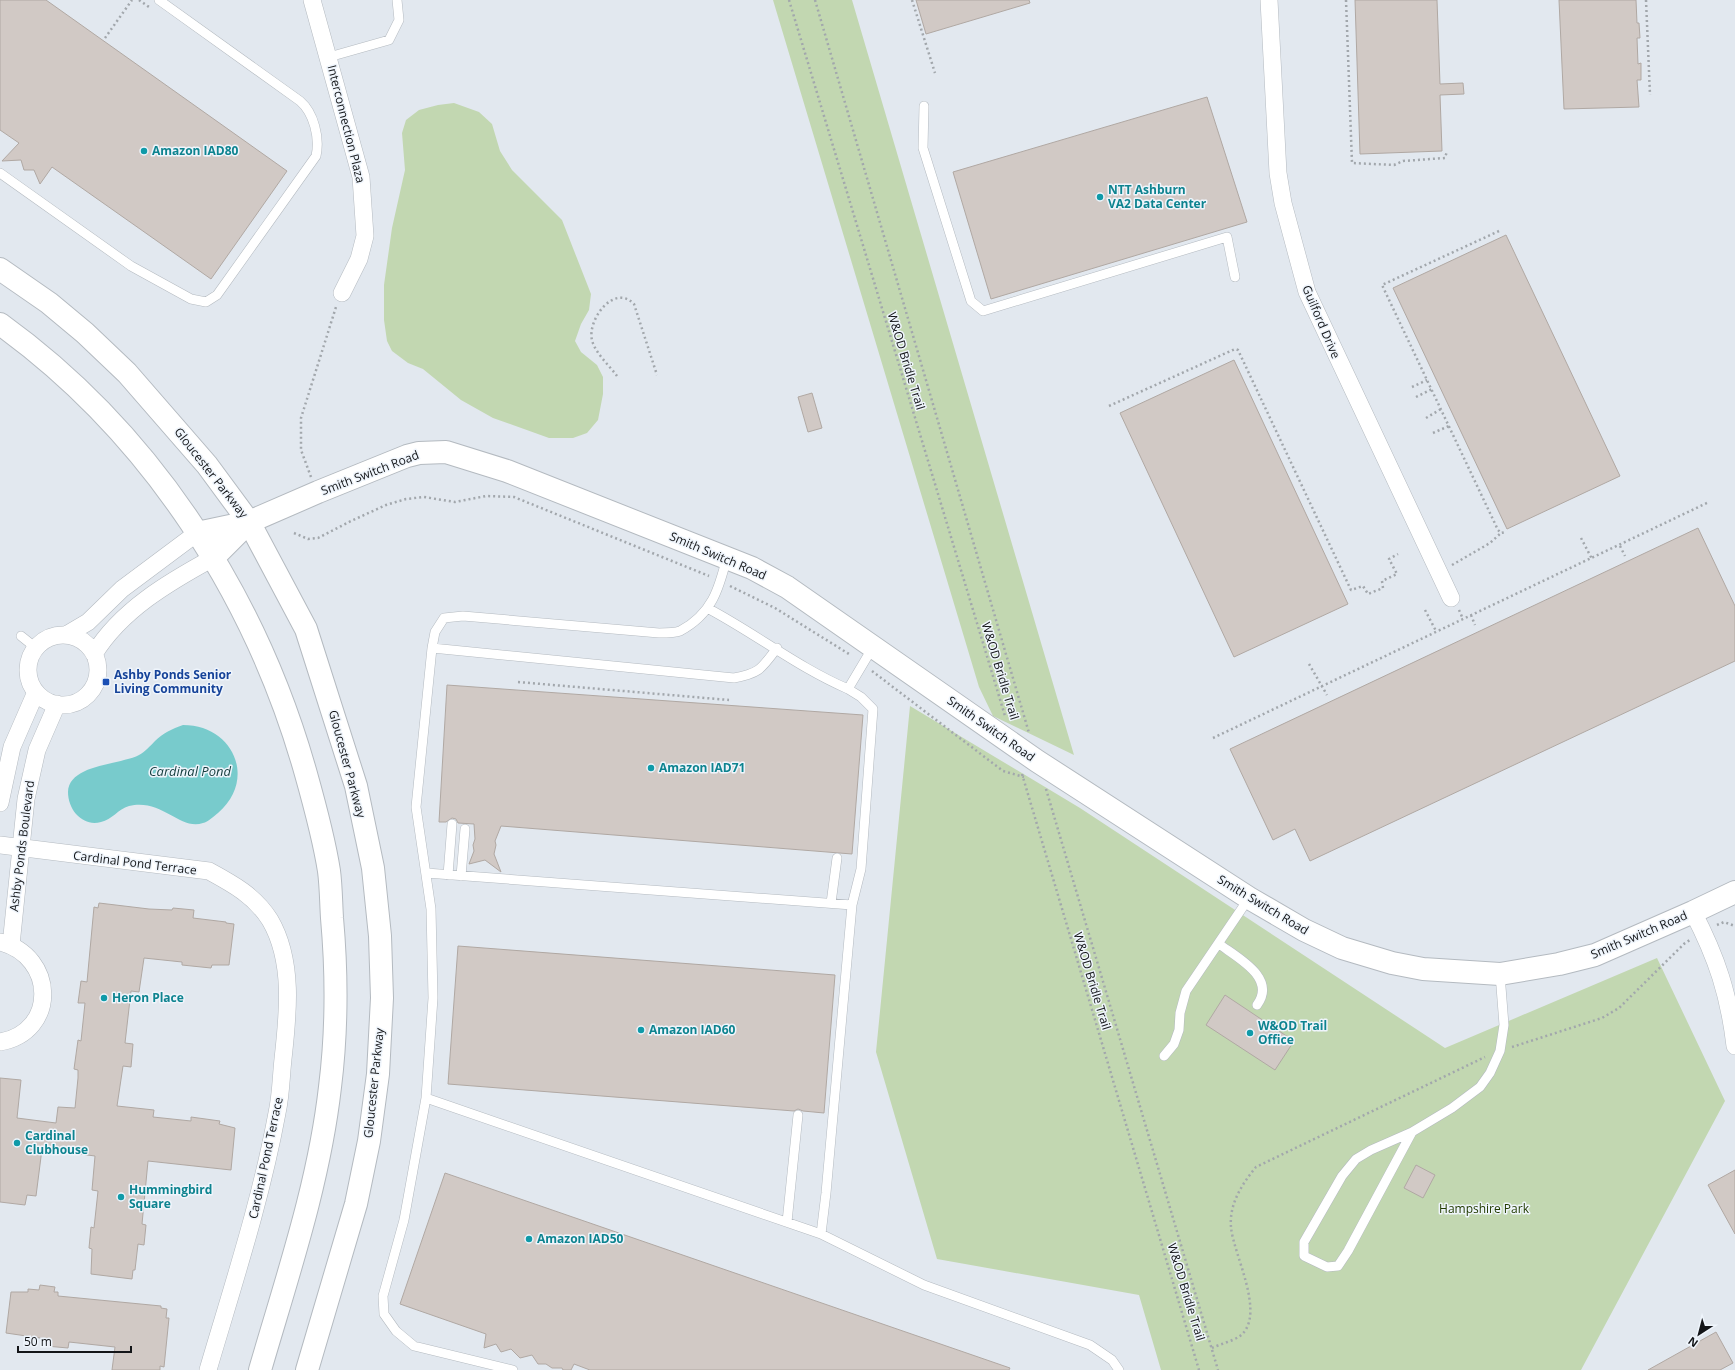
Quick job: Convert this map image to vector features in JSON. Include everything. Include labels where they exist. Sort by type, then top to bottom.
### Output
[{"type":"main road","name":"Gloucester Parkway","points":[[0,269],[61,313],[85,333],[127,373],[207,464],[250,522],[306,629],[356,786],[373,868],[380,936],[382,998],[378,1074],[369,1141],[356,1204],[307,1370]]},
{"type":"main road","points":[[0,324],[60,372],[123,436],[156,475],[197,533],[249,620],[278,689],[300,751],[315,806],[329,871],[335,950],[336,1024],[330,1086],[322,1141],[310,1196],[260,1370]]},
{"type":"main road","name":"Smith Switch Road","points":[[197,533],[250,522],[318,492],[407,456],[418,453],[446,452],[507,471],[727,557],[752,568],[787,587],[868,655],[1021,739],[1028,772],[1304,930],[1342,948],[1392,963],[1423,969],[1500,974],[1558,964],[1595,955],[1735,892]]},
{"type":"main road","name":"Smith Switch Road","points":[[213,558],[250,522]]},
{"type":"street","name":"Interconnection Plaza","points":[[312,0],[361,177],[365,236],[359,258],[342,293]]},
{"type":"street","name":"Guilford Drive","points":[[1269,0],[1278,172],[1283,203],[1307,292],[1451,598]]},
{"type":"street","points":[[66,635],[82,641],[94,654],[98,669],[91,691],[79,700],[64,704],[57,704],[36,692],[32,686],[28,672],[30,659],[36,648],[49,638],[66,635],[88,622],[122,589],[197,533]]},
{"type":"street","points":[[94,654],[108,632],[130,613],[157,592],[213,558]]},
{"type":"street","points":[[0,803],[12,747],[36,692]]},
{"type":"street","name":"Ashby Ponds Boulevard","points":[[0,1042],[9,1041],[23,1034],[34,1022],[41,1009],[43,994],[41,978],[35,964],[24,953],[5,944],[26,800],[32,770],[37,750],[57,704]]},
{"type":"street","name":"Cardinal Pond Terrace","points":[[0,845],[90,858],[209,871],[234,884],[255,901],[270,920],[279,941],[285,960],[287,1025],[278,1112],[259,1197],[208,1370]]},
{"type":"street","points":[[1693,912],[1720,972],[1731,1013],[1735,1046]]},
{"type":"lane","points":[[0,173],[131,266],[191,299],[206,302],[217,295],[316,156],[319,144],[309,109],[159,0]]},
{"type":"lane","points":[[329,58],[389,40],[399,20],[397,0]]},
{"type":"lane","points":[[924,106],[923,148],[971,300],[983,311],[1227,237],[1235,277]]},
{"type":"lane","points":[[513,1370],[414,1346],[396,1331],[384,1314],[383,1296],[404,1220],[426,1098],[433,998],[431,909],[416,807],[432,648],[435,632],[444,618],[463,616],[659,633],[680,631],[709,609],[721,581],[727,557]]},
{"type":"lane","points":[[709,609],[738,624],[823,678],[848,689],[873,709],[861,869],[852,905],[821,1234]]},
{"type":"lane","points":[[21,636],[36,648]]},
{"type":"lane","points":[[432,648],[734,678],[752,675],[761,669],[777,648]]},
{"type":"lane","points":[[848,689],[868,655]]},
{"type":"lane","points":[[448,875],[452,824]]},
{"type":"lane","points":[[461,876],[465,829]]},
{"type":"lane","points":[[831,903],[837,858]]},
{"type":"lane","points":[[426,873],[852,905]]},
{"type":"lane","points":[[1164,1056],[1174,1044],[1179,1030],[1180,1013],[1186,991],[1249,898]]},
{"type":"lane","points":[[1219,944],[1255,971],[1262,983],[1261,999],[1257,1005]]},
{"type":"lane","points":[[1412,1132],[1348,1252],[1338,1266],[1327,1267],[1304,1256],[1304,1242],[1342,1176],[1356,1159],[1371,1150],[1412,1132],[1452,1108],[1480,1087],[1490,1072],[1500,1051],[1504,1025],[1500,974]]},
{"type":"lane","points":[[426,1098],[821,1234],[924,1285],[1090,1345],[1112,1360],[1119,1370]]},
{"type":"lane","points":[[787,1222],[798,1115]]},
{"type":"path","points":[[105,38],[132,0]]},
{"type":"path","name":"W&OD Bridle Trail","points":[[789,0],[1021,739]]},
{"type":"path","points":[[815,0],[1021,739]]},
{"type":"path","points":[[912,0],[935,73]]},
{"type":"path","points":[[1346,0],[1352,163],[1394,165],[1404,161],[1445,158],[1447,152]]},
{"type":"path","points":[[1646,0],[1650,95]]},
{"type":"path","points":[[1499,231],[1382,285],[1501,533]]},
{"type":"path","points":[[318,492],[303,458],[300,443],[301,418],[321,351],[342,293]]},
{"type":"path","points":[[617,376],[594,346],[591,334],[593,324],[601,310],[610,301],[620,297],[628,299],[634,304],[657,375]]},
{"type":"path","points":[[1109,406],[1208,360],[1235,349],[1238,350],[1351,590],[1363,586],[1368,594],[1383,588],[1382,581],[1397,574],[1389,559],[1398,554]]},
{"type":"path","points":[[1412,387],[1427,380]]},
{"type":"path","points":[[1416,397],[1432,389]]},
{"type":"path","points":[[1426,418],[1441,409]]},
{"type":"path","points":[[1433,433],[1449,426]]},
{"type":"path","points":[[294,533],[308,539],[318,538],[365,514],[406,499],[424,498],[455,502],[486,496],[514,497],[560,514],[721,581],[868,655],[902,696],[1003,771],[1028,772],[1057,822],[1218,1370]]},
{"type":"path","points":[[1212,738],[1321,685],[1620,546],[1709,502]]},
{"type":"path","points":[[1449,571],[1451,565],[1458,560],[1490,543],[1501,533],[1506,532]]},
{"type":"path","points":[[1581,538],[1592,559]]},
{"type":"path","points":[[1620,546],[1625,556]]},
{"type":"path","points":[[1424,610],[1436,631]]},
{"type":"path","points":[[1471,615],[1475,625]]},
{"type":"path","points":[[1309,664],[1327,695]]},
{"type":"path","points":[[518,682],[729,700]]},
{"type":"path","name":"W&OD Bridle Trail","points":[[1028,772],[1199,1370]]},
{"type":"green space","points":[[773,0],[852,0],[1074,755],[993,716],[979,687]]},
{"type":"green space","points":[[454,103],[479,112],[492,124],[500,151],[512,170],[562,220],[591,294],[589,310],[581,324],[575,341],[581,352],[597,365],[603,377],[603,394],[598,420],[587,433],[573,438],[549,438],[493,418],[461,400],[423,369],[408,363],[392,351],[387,341],[384,320],[384,285],[392,228],[405,170],[402,133],[406,120],[419,110]]},
{"type":"green space","name":"Hampshire Park","points":[[910,706],[1080,808],[1445,1048],[1657,958],[1725,1101],[1581,1370],[1161,1370],[1139,1295],[937,1259],[876,1052]]},
{"type":"water","name":"Cardinal Pond","points":[[183,725],[201,727],[215,734],[227,744],[234,757],[238,771],[236,785],[230,800],[218,813],[205,822],[195,824],[186,823],[151,806],[141,805],[125,807],[105,821],[97,823],[87,822],[76,814],[70,804],[68,792],[71,783],[77,776],[97,767],[139,755],[161,736]]},
{"type":"building","name":"Amazon IAD80","points":[[0,0],[46,0],[287,171],[211,279],[52,167],[40,184],[34,170],[24,170],[21,160],[2,161],[19,143],[0,130]]},
{"type":"building","points":[[916,0],[1029,0],[1030,3],[926,34]]},
{"type":"building","points":[[1355,0],[1437,0],[1440,84],[1463,83],[1464,94],[1440,95],[1442,151],[1360,154]]},
{"type":"building","points":[[1559,0],[1636,0],[1637,23],[1639,23],[1640,38],[1637,38],[1638,64],[1641,63],[1641,80],[1637,80],[1639,107],[1564,109]]},
{"type":"building","name":"NTT Ashburn VA2 Data Center","points":[[1207,97],[1247,222],[991,299],[953,172]]},
{"type":"building","points":[[1506,235],[1620,476],[1507,529],[1393,288]]},
{"type":"building","points":[[1234,360],[1348,604],[1234,657],[1120,413]]},
{"type":"building","points":[[812,393],[822,428],[808,432],[798,397]]},
{"type":"building","points":[[1698,528],[1735,606],[1735,661],[1310,861],[1295,829],[1273,840],[1230,749]]},
{"type":"building","name":"Amazon IAD71","points":[[447,685],[863,715],[852,854],[501,826],[495,841],[496,845],[494,854],[501,872],[485,860],[469,864],[474,851],[474,824],[458,823],[456,819],[452,818],[446,822],[439,822]]},
{"type":"building","points":[[99,903],[149,909],[172,910],[173,908],[194,910],[193,918],[234,924],[229,965],[212,965],[211,968],[182,965],[182,962],[144,958],[139,992],[131,991],[125,1043],[133,1044],[131,1067],[123,1066],[117,1106],[154,1110],[153,1117],[191,1121],[191,1117],[220,1121],[219,1124],[235,1128],[231,1170],[148,1161],[142,1224],[146,1225],[144,1245],[138,1244],[135,1270],[133,1270],[132,1279],[91,1274],[92,1249],[89,1248],[91,1227],[94,1228],[98,1191],[92,1190],[95,1156],[42,1149],[36,1196],[27,1195],[25,1205],[0,1202],[0,1078],[21,1080],[17,1118],[56,1123],[58,1107],[75,1108],[78,1070],[74,1069],[78,1040],[81,1041],[85,1003],[78,1003],[81,981],[87,982],[94,907],[98,908]]},
{"type":"building","name":"Amazon IAD60","points":[[458,946],[835,975],[824,1113],[803,1111],[798,1109],[794,1111],[448,1084]]},
{"type":"building","name":"W&OD Trail Office","points":[[1225,995],[1294,1041],[1275,1070],[1206,1025]]},
{"type":"building","points":[[1416,1165],[1435,1175],[1423,1198],[1404,1188]]},
{"type":"building","points":[[1735,1170],[1735,1234],[1708,1185]]},
{"type":"building","name":"Amazon IAD50","points":[[445,1173],[1010,1368],[1009,1370],[590,1370],[574,1364],[571,1370],[563,1370],[562,1368],[552,1368],[546,1364],[538,1364],[532,1355],[520,1358],[511,1349],[501,1352],[496,1344],[484,1348],[486,1334],[400,1304]]},
{"type":"building","points":[[40,1285],[55,1287],[54,1292],[58,1292],[58,1296],[161,1306],[161,1308],[167,1309],[166,1318],[169,1318],[164,1367],[160,1366],[160,1370],[112,1370],[115,1347],[69,1342],[68,1348],[46,1346],[47,1339],[6,1333],[11,1292],[28,1292],[28,1289],[39,1290]]},
{"type":"building","points":[[1716,1332],[1733,1363],[1720,1370],[1648,1370]]},
{"type":"place","name":"Amazon IAD80","points":[[144,151]]},
{"type":"place","name":"NTT Ashburn VA2 Data Center","points":[[1100,197]]},
{"type":"place","name":"Ashby Ponds Senior Living Community","points":[[106,682]]},
{"type":"place","name":"Amazon IAD71","points":[[651,768]]},
{"type":"place","name":"Heron Place","points":[[104,998]]},
{"type":"place","name":"Amazon IAD60","points":[[641,1030]]},
{"type":"place","name":"W&OD Trail Office","points":[[1250,1033]]},
{"type":"place","name":"Cardinal Clubhouse","points":[[17,1143]]},
{"type":"place","name":"Hummingbird Square","points":[[121,1197]]},
{"type":"place","name":"Amazon IAD50","points":[[529,1239]]}]
